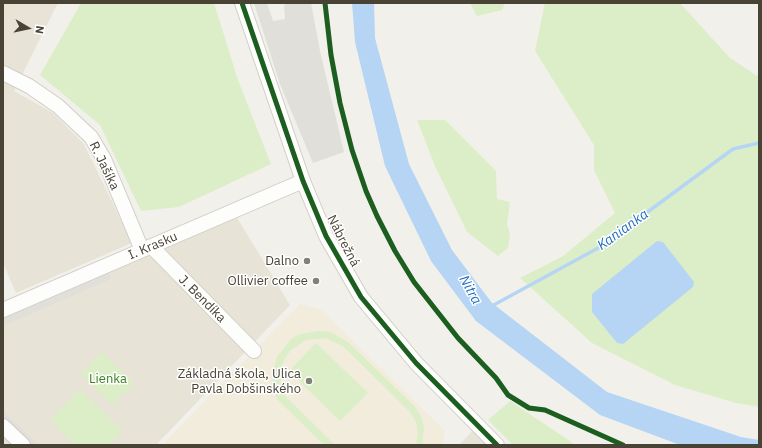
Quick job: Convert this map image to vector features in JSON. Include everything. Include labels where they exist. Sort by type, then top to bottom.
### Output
[{"type":"street","name":"Nábrežná","points":[[242,3],[303,181],[326,236],[361,297],[416,363],[497,445]]},
{"type":"street","name":"R. Jašíka","points":[[3,73],[29,86],[58,106],[90,137],[104,159],[147,248]]},
{"type":"street","name":"I. Krasku","points":[[3,310],[303,181]]},
{"type":"street","name":"J. Bendíka","points":[[147,248],[254,351]]},
{"type":"street","points":[[3,426],[23,445]]},
{"type":"shaded area","points":[[3,3],[58,3],[14,91],[53,113],[84,144],[132,243],[16,293],[3,263]]},
{"type":"shaded area","points":[[254,3],[267,3],[273,21],[285,19],[284,6],[286,3],[311,3],[320,51],[344,152],[313,163],[280,84]]},
{"type":"shaded area","points":[[236,216],[290,305],[156,445],[3,445],[3,317]]},
{"type":"shaded area","points":[[108,271],[111,279],[3,326],[3,316]]},
{"type":"shaded area","name":"Základná škola, Ulica Pavla Dobšinského","points":[[300,304],[320,309],[445,431],[442,445],[162,445]]},
{"type":"shaded area","points":[[3,411],[38,445],[27,445],[3,421]]},
{"type":"shaded area","points":[[477,426],[496,445],[459,445]]},
{"type":"green space","points":[[81,3],[214,3],[238,80],[271,164],[179,207],[141,211],[100,125],[40,75]]},
{"type":"green space","points":[[470,3],[505,3],[502,10],[477,16]]},
{"type":"green space","points":[[545,3],[680,3],[730,58],[759,77],[759,407],[736,403],[675,385],[592,343],[520,278],[563,256],[615,213],[594,170],[594,145],[535,51]]},
{"type":"green space","points":[[417,120],[445,120],[496,171],[497,199],[510,202],[507,224],[510,234],[508,248],[498,256],[467,232],[435,166]]},
{"type":"green space","points":[[319,331],[330,332],[348,342],[415,407],[421,417],[424,428],[422,445],[416,445],[418,433],[416,422],[410,412],[344,347],[326,338],[306,340],[291,350],[285,358],[281,368],[280,382],[283,394],[335,445],[324,445],[277,399],[273,387],[273,372],[277,357],[291,339],[300,334]]},
{"type":"green space","points":[[316,343],[368,393],[340,421],[289,371]]},
{"type":"green space","name":"Lienka","points":[[102,352],[134,383],[112,405],[81,374]]},
{"type":"green space","points":[[80,389],[123,431],[109,445],[75,445],[50,420]]},
{"type":"green space","points":[[510,401],[573,443],[571,445],[513,445],[488,420]]},
{"type":"water","name":"Nitra","points":[[352,3],[374,3],[375,38],[409,164],[452,250],[492,303],[607,392],[741,437],[759,440],[759,445],[680,445],[600,415],[476,321],[431,261],[385,166],[355,42]]},
{"type":"water","points":[[657,241],[663,242],[694,282],[693,287],[623,344],[617,343],[592,312],[592,294]]},
{"type":"waterway","name":"Kanianka","points":[[490,307],[600,247],[733,149],[759,143]]},
{"type":"cycle path","points":[[242,3],[303,181],[326,236],[361,297],[416,363],[497,445]]},
{"type":"cycle path","points":[[325,3],[331,55],[340,103],[352,150],[366,191],[377,216],[395,251],[414,282],[458,338],[496,378],[508,395],[529,408],[545,410],[623,445]]},
{"type":"place","name":"Dalno","points":[[307,261]]},
{"type":"place","name":"Ollivier coffee","points":[[316,281]]},
{"type":"place","name":"Základná škola, Ulica Pavla Dobšinského","points":[[309,381]]}]
